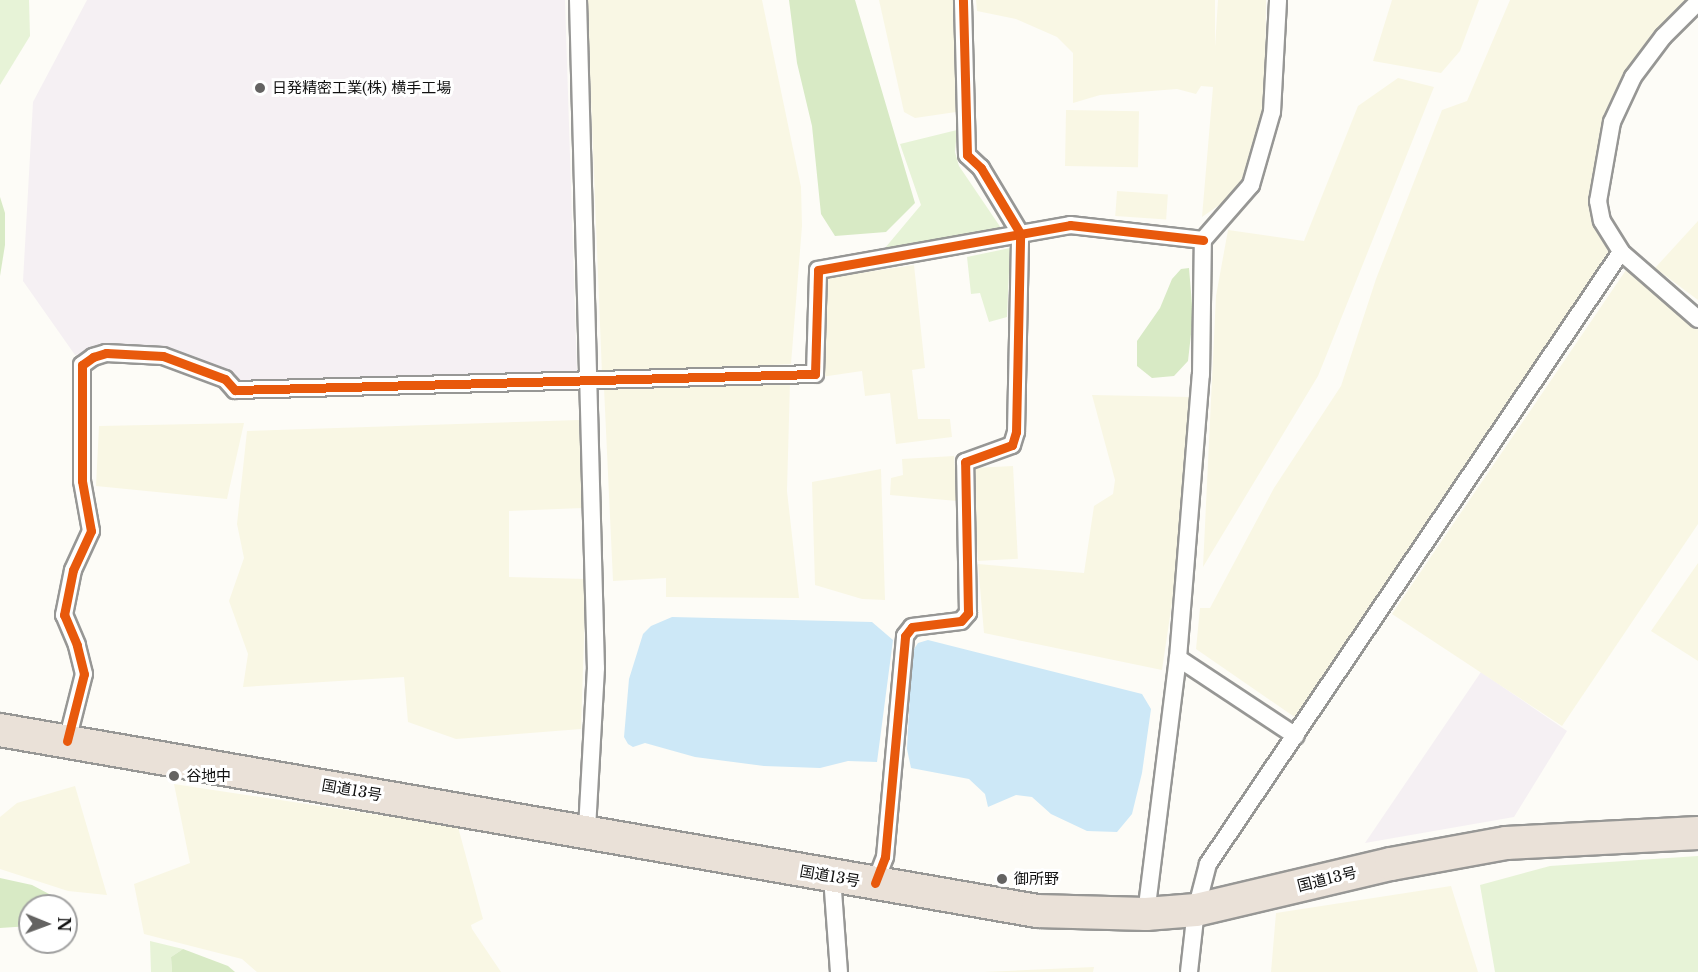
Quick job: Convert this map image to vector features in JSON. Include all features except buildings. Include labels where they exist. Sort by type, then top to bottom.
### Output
[{"type":"highway","name":"国道13号","points":[[0,730],[587,830],[832,877],[1037,911],[1146,914],[1196,910],[1391,864],[1506,843],[1698,833]]},
{"type":"street","points":[[578,0],[596,669],[587,830]]},
{"type":"street","points":[[875,883],[885,856],[905,636],[912,627],[962,621],[968,613],[965,462],[1012,444],[1016,432],[1020,233],[981,168],[967,155],[963,0]]},
{"type":"street","points":[[1146,914],[1179,658],[1201,375],[1203,240],[1251,185],[1272,112],[1278,0]]},
{"type":"street","points":[[1698,2],[1663,36],[1633,77],[1612,122],[1599,212],[1621,252],[1698,319]]},
{"type":"street","points":[[67,741],[84,674],[64,615],[73,570],[91,531],[82,481],[82,365],[93,357],[106,353],[163,356],[225,379],[235,390],[815,374],[818,270],[1070,225],[1203,240]]},
{"type":"street","points":[[1189,972],[1196,910],[1208,864],[1621,252]]},
{"type":"street","points":[[1179,658],[1296,736]]},
{"type":"street","points":[[832,877],[839,972]]},
{"type":"shaded area","points":[[87,0],[565,0],[577,373],[241,384],[107,349],[75,355],[23,281],[33,102]]},
{"type":"shaded area","points":[[587,0],[762,0],[801,187],[802,226],[791,364],[602,374]]},
{"type":"shaded area","points":[[879,0],[953,0],[956,112],[915,118],[904,112]]},
{"type":"shaded area","points":[[976,0],[1215,0],[1215,47],[1218,0],[1266,0],[1265,101],[1250,166],[1235,194],[1202,217],[1213,87],[1201,86],[1196,94],[1177,89],[1100,95],[1073,103],[1073,53],[1057,37],[1016,19],[977,11]]},
{"type":"shaded area","points":[[1392,0],[1479,0],[1460,51],[1441,73],[1373,61]]},
{"type":"shaded area","points":[[1510,0],[1688,0],[1643,52],[1609,107],[1591,198],[1596,224],[1610,256],[1296,718],[1196,649],[1200,608],[1210,608],[1274,488],[1341,386],[1376,279],[1442,110],[1467,101]]},
{"type":"shaded area","points":[[1398,78],[1434,87],[1318,376],[1203,567],[1216,296],[1228,230],[1304,241],[1358,106]]},
{"type":"shaded area","points":[[1066,110],[1139,111],[1138,167],[1065,166]]},
{"type":"shaded area","points":[[1117,191],[1168,195],[1166,219],[1115,216]]},
{"type":"shaded area","points":[[1698,221],[1698,300],[1655,268]]},
{"type":"shaded area","points":[[914,265],[925,368],[912,370],[918,419],[950,419],[952,437],[896,444],[890,393],[865,396],[862,371],[821,377],[821,284],[827,278]]},
{"type":"shaded area","points":[[1628,267],[1698,328],[1698,524],[1562,726],[1392,614]]},
{"type":"shaded area","points":[[790,382],[787,491],[799,598],[666,597],[666,578],[613,581],[604,388]]},
{"type":"shaded area","points":[[1092,395],[1190,397],[1177,569],[1162,670],[984,633],[978,564],[1084,573],[1094,506],[1113,494],[1115,480]]},
{"type":"shaded area","points":[[579,420],[583,508],[509,511],[509,577],[586,579],[581,729],[456,739],[408,722],[404,677],[243,687],[248,654],[229,601],[244,558],[237,524],[247,431]]},
{"type":"shaded area","points":[[244,423],[227,499],[96,486],[99,426]]},
{"type":"shaded area","points":[[954,456],[957,501],[890,495],[891,478],[903,475],[902,459]]},
{"type":"shaded area","points":[[1013,466],[1018,559],[978,561],[973,468]]},
{"type":"shaded area","points":[[881,469],[885,600],[862,599],[815,585],[812,482]]},
{"type":"shaded area","points":[[1698,563],[1698,661],[1651,631]]},
{"type":"shaded area","points":[[1481,672],[1567,731],[1514,817],[1365,843]]},
{"type":"shaded area","points":[[174,784],[458,827],[483,919],[471,925],[472,929],[501,972],[257,972],[242,959],[144,934],[134,884],[190,863]]},
{"type":"shaded area","points":[[75,786],[107,895],[68,891],[0,869],[0,817],[17,803]]},
{"type":"shaded area","points":[[1451,886],[1478,972],[1271,972],[1276,913]]},
{"type":"shaded area","points":[[1094,967],[1093,972],[984,972]]},
{"type":"green space","points":[[0,0],[29,0],[30,36],[0,85]]},
{"type":"green space","points":[[789,0],[855,0],[915,203],[886,232],[835,236],[821,214],[812,126],[797,63]]},
{"type":"green space","points":[[957,130],[955,152],[959,166],[1001,228],[885,248],[921,205],[900,144]]},
{"type":"green space","points":[[0,197],[5,213],[5,245],[0,276]]},
{"type":"green space","points":[[1010,248],[1007,317],[989,322],[980,293],[971,294],[967,257]]},
{"type":"green space","points":[[1189,268],[1193,316],[1188,361],[1174,376],[1152,378],[1137,366],[1137,341],[1160,308],[1172,279],[1181,269]]},
{"type":"green space","points":[[1698,856],[1698,972],[1495,972],[1480,885],[1550,866]]},
{"type":"green space","points":[[0,878],[32,885],[49,894],[18,894],[18,927],[0,928]]},
{"type":"green space","points":[[150,941],[183,949],[171,957],[172,972],[151,972]]},
{"type":"green space","points":[[183,949],[228,966],[235,972],[172,972],[171,957]]},
{"type":"water","points":[[672,617],[872,622],[893,640],[877,762],[848,761],[820,768],[764,766],[695,757],[645,743],[633,747],[628,744],[624,737],[629,679],[643,634],[651,626]]},
{"type":"water","points":[[928,640],[1142,694],[1151,709],[1142,773],[1132,814],[1117,832],[1087,831],[1051,814],[1032,797],[1016,795],[988,807],[985,794],[969,779],[911,768],[907,749],[912,652],[918,643]]},
{"type":"cycle path","points":[[875,883],[885,857],[905,636],[912,627],[961,621],[968,613],[965,462],[1012,445],[1016,432],[1020,233],[981,168],[967,155],[963,0]]},
{"type":"cycle path","points":[[67,741],[84,674],[77,645],[64,615],[73,570],[91,531],[82,481],[82,365],[93,357],[106,353],[163,356],[225,379],[235,390],[815,374],[818,270],[1070,225],[1203,240]]},
{"type":"place","name":"日発精密工業(株) 横手工場","points":[[260,88]]},
{"type":"place","name":"谷地中","points":[[174,776]]},
{"type":"place","name":"御所野","points":[[1002,879]]}]
